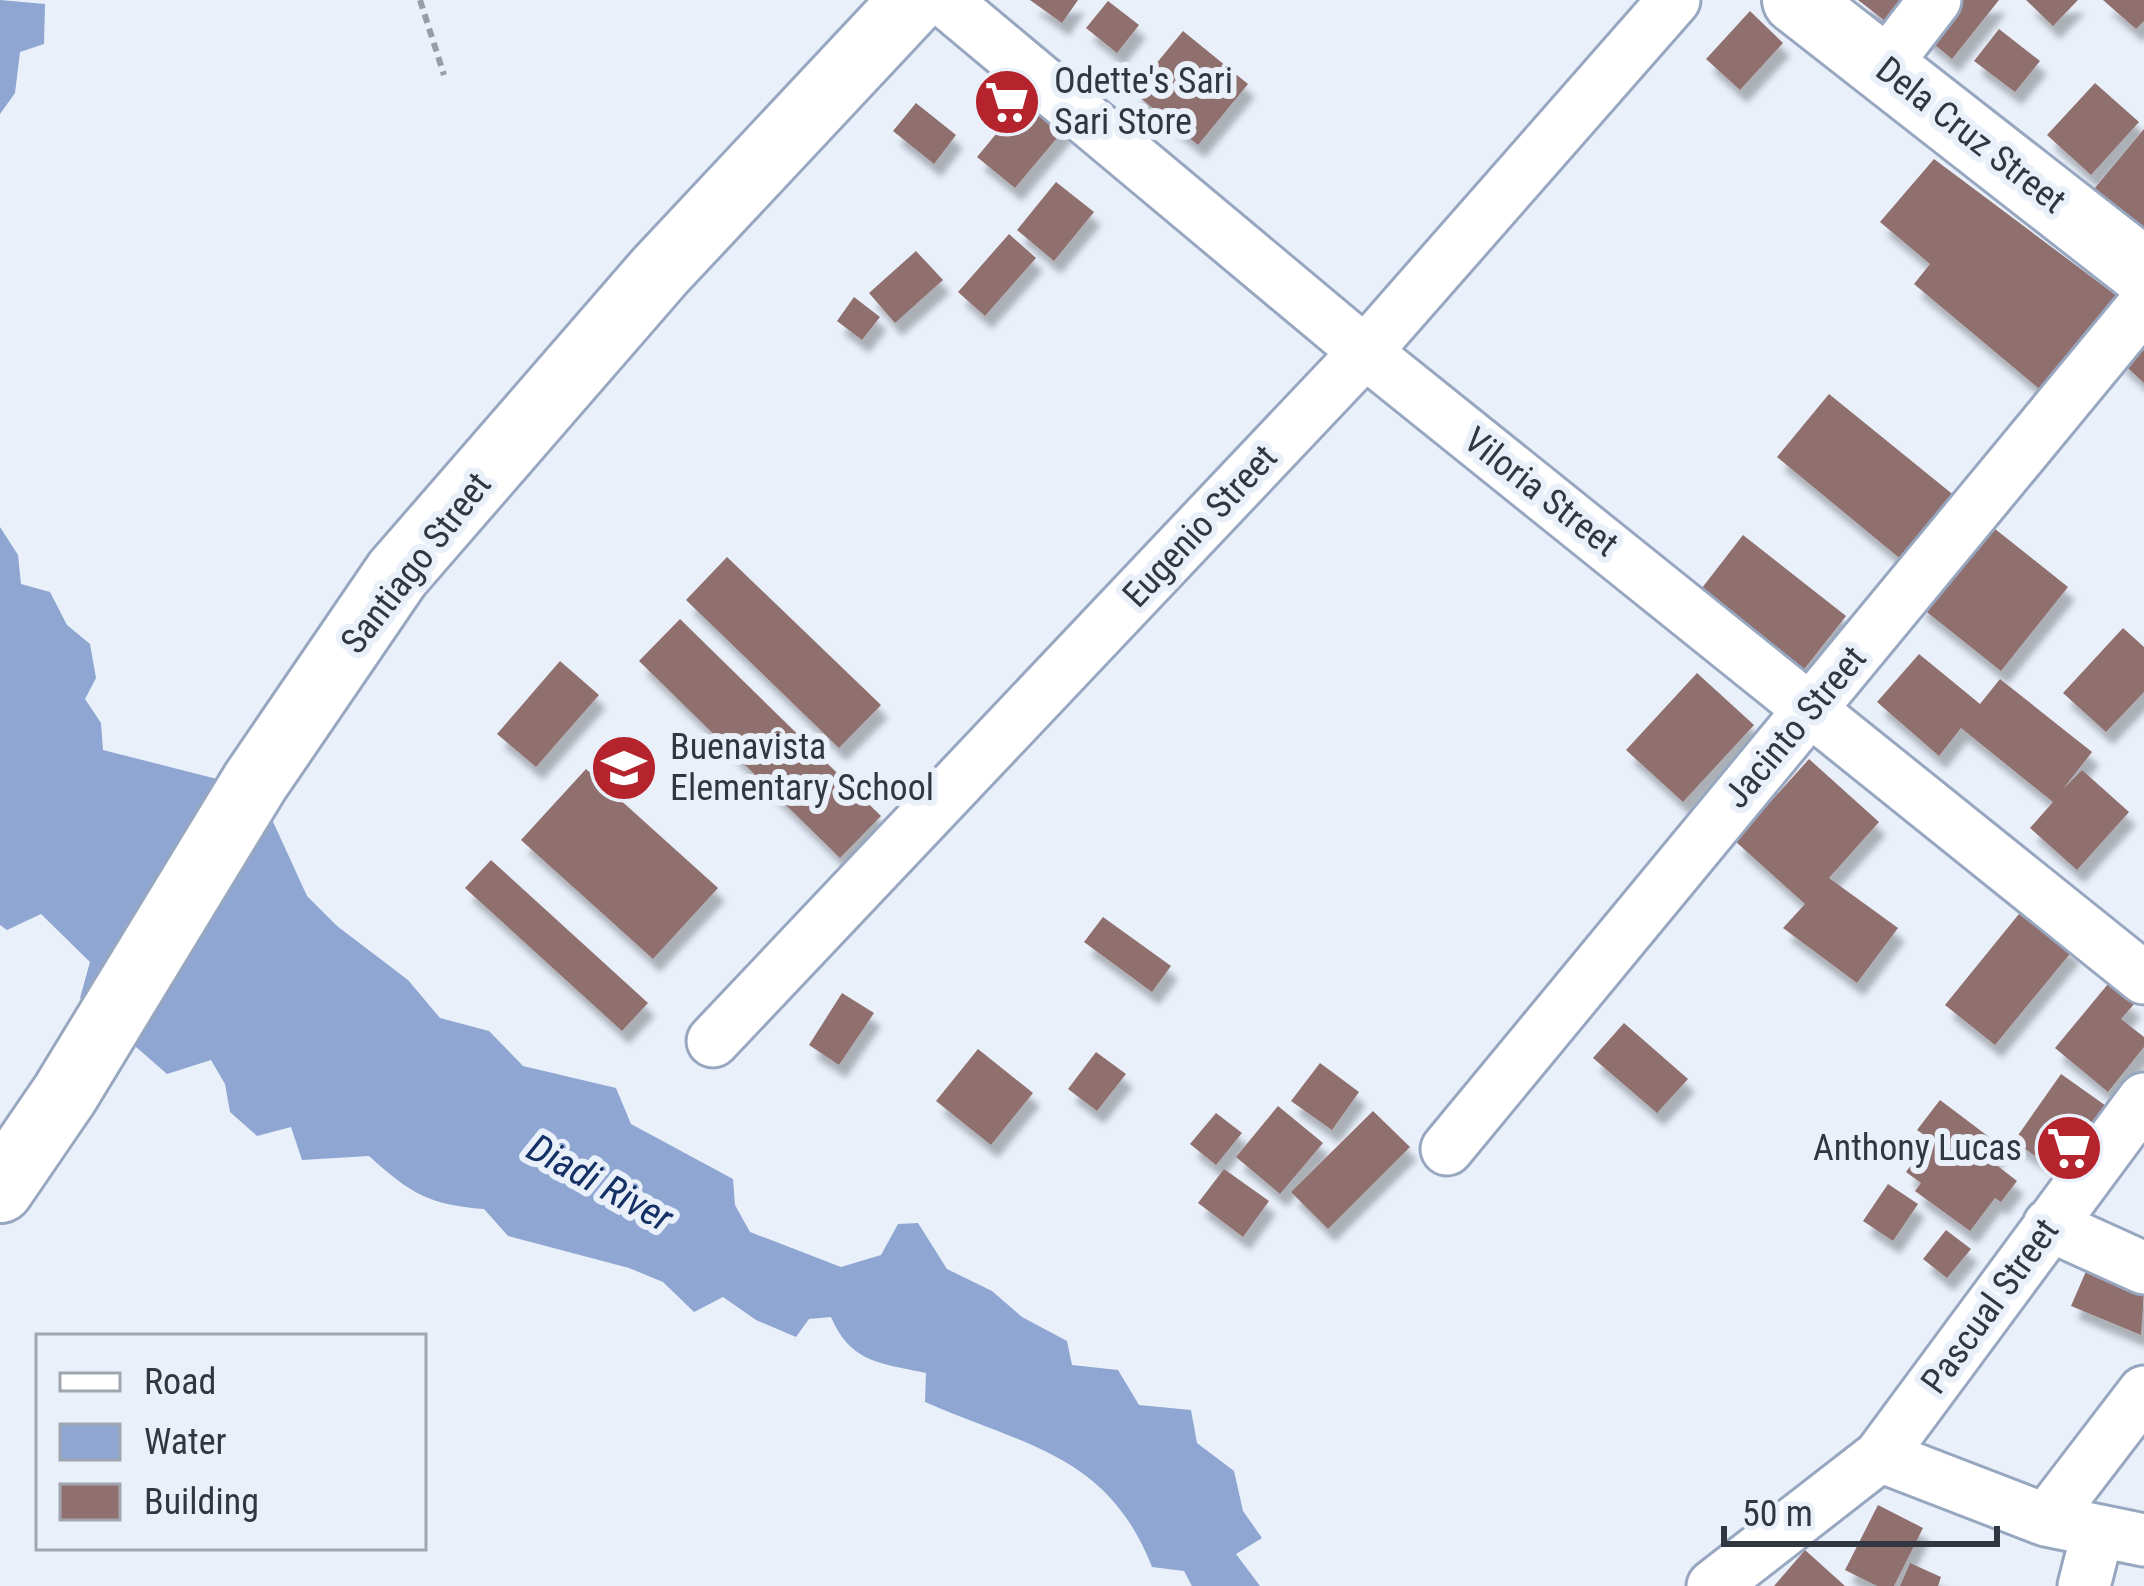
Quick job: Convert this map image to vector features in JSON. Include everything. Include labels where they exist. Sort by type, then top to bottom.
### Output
[{"type":"main road","name":"Santiago Street","points":[[0,1189],[65,1094],[255,782],[411,558],[660,271],[914,0]]},
{"type":"main road","name":"Dela Cruz Street","points":[[1796,0],[2144,272]]},
{"type":"street","name":"Viloria Street","points":[[944,0],[1365,352],[2144,978]]},
{"type":"street","name":"Eugenio Street","points":[[712,1041],[1365,352],[1674,0]]},
{"type":"street","points":[[1884,66],[1935,0]]},
{"type":"street","name":"Jacinto Street","points":[[1447,1149],[2144,305]]},
{"type":"street","name":"Pascual Street","points":[[1713,1586],[1880,1456],[2144,1099]]},
{"type":"street","points":[[2049,1225],[2144,1268]]},
{"type":"street","points":[[2046,1520],[2144,1392]]},
{"type":"street","points":[[1880,1456],[2046,1520],[2121,1536],[2084,1586]]},
{"type":"path","points":[[420,0],[444,75]]},
{"type":"water","points":[[0,0],[45,4],[44,44],[20,52],[15,93],[0,114]]},
{"type":"water","name":"Diadi River","points":[[0,527],[18,555],[21,584],[50,592],[67,625],[90,644],[96,678],[85,699],[101,723],[103,750],[221,780],[269,813],[307,896],[337,926],[408,980],[440,1018],[489,1031],[523,1066],[616,1088],[631,1124],[733,1179],[735,1205],[750,1232],[841,1267],[881,1255],[898,1224],[918,1223],[947,1269],[992,1291],[1022,1317],[1067,1341],[1072,1365],[1118,1370],[1139,1405],[1191,1410],[1197,1443],[1234,1471],[1243,1511],[1262,1538],[1236,1554],[1260,1586],[1192,1586],[1184,1571],[1152,1567],[1134,1529],[1087,1477],[1029,1444],[925,1402],[926,1373],[881,1363],[858,1352],[831,1317],[809,1319],[796,1337],[756,1320],[723,1297],[694,1312],[663,1282],[629,1268],[508,1236],[484,1209],[421,1195],[369,1156],[302,1160],[291,1127],[257,1136],[230,1112],[225,1084],[211,1060],[167,1074],[80,998],[90,962],[41,914],[7,930],[0,925]]},
{"type":"building","points":[[1030,0],[1078,0],[1062,23]]},
{"type":"building","points":[[1858,0],[1914,0],[1893,27]]},
{"type":"building","points":[[1949,0],[1999,0],[1952,59],[1922,34]]},
{"type":"building","points":[[2026,0],[2078,0],[2053,26]]},
{"type":"building","points":[[2103,0],[2144,0],[2144,21],[2136,29]]},
{"type":"building","points":[[1108,1],[1139,25],[1117,53],[1086,28]]},
{"type":"building","points":[[1750,11],[1783,43],[1740,90],[1706,59]]},
{"type":"building","points":[[1999,29],[2040,61],[2015,92],[1974,61]]},
{"type":"building","points":[[1183,31],[1248,84],[1198,145],[1133,92]]},
{"type":"building","points":[[2095,83],[2139,122],[2091,175],[2047,135]]},
{"type":"building","points":[[1029,94],[1067,126],[1015,188],[977,157]]},
{"type":"building","points":[[916,103],[956,135],[934,164],[893,131]]},
{"type":"building","points":[[2144,129],[2144,252],[2084,201]]},
{"type":"building","points":[[1934,159],[2121,299],[2043,392],[1914,284],[1930,264],[1880,222]]},
{"type":"building","points":[[1056,182],[1094,212],[1054,261],[1017,230]]},
{"type":"building","points":[[1009,234],[1036,258],[985,316],[958,292]]},
{"type":"building","points":[[916,251],[943,280],[895,323],[869,293]]},
{"type":"building","points":[[854,297],[880,317],[862,340],[837,321]]},
{"type":"building","points":[[2144,328],[2144,383],[2117,358]]},
{"type":"building","points":[[1829,394],[1956,497],[1903,561],[1777,457]]},
{"type":"building","points":[[1985,521],[2068,587],[2001,671],[1918,605]]},
{"type":"building","points":[[1743,535],[1846,616],[1798,677],[1695,597]]},
{"type":"building","points":[[727,557],[881,705],[839,748],[686,600]]},
{"type":"building","points":[[680,619],[881,816],[840,858],[639,661]]},
{"type":"building","points":[[2123,628],[2144,647],[2144,692],[2106,732],[2063,693]]},
{"type":"building","points":[[1919,654],[1980,704],[2000,679],[2092,752],[2063,789],[2082,770],[2129,812],[2077,870],[2030,828],[2053,802],[1961,728],[1939,756],[1877,702]]},
{"type":"building","points":[[560,661],[599,695],[536,767],[497,734]]},
{"type":"building","points":[[1697,673],[1754,725],[1683,802],[1626,750]]},
{"type":"building","points":[[1809,759],[1879,822],[1829,878],[1898,928],[1857,983],[1783,928],[1805,904],[1735,841]]},
{"type":"building","points":[[586,769],[718,888],[653,959],[521,840]]},
{"type":"building","points":[[491,860],[648,1003],[622,1031],[465,888]]},
{"type":"building","points":[[2023,909],[2073,950],[1995,1045],[1945,1005]]},
{"type":"building","points":[[1103,917],[1171,966],[1152,992],[1084,942]]},
{"type":"building","points":[[2108,984],[2134,1004],[2121,1019],[2144,1037],[2144,1047],[2108,1092],[2055,1048]]},
{"type":"building","points":[[842,993],[874,1013],[839,1065],[809,1045]]},
{"type":"building","points":[[1624,1023],[1688,1079],[1657,1113],[1593,1058]]},
{"type":"building","points":[[978,1049],[1033,1093],[991,1145],[936,1101]]},
{"type":"building","points":[[1096,1052],[1126,1074],[1097,1111],[1068,1089]]},
{"type":"building","points":[[1320,1063],[1359,1092],[1332,1130],[1291,1101]]},
{"type":"building","points":[[2061,1074],[2109,1108],[2061,1174],[2014,1141]]},
{"type":"building","points":[[1940,1100],[2001,1146],[1990,1160],[2017,1181],[2001,1202],[1995,1198],[1970,1231],[1915,1191],[1921,1183],[1906,1172],[1930,1139],[1917,1130]]},
{"type":"building","points":[[1278,1106],[1323,1143],[1280,1194],[1236,1157]]},
{"type":"building","points":[[1373,1111],[1410,1147],[1328,1229],[1291,1192]]},
{"type":"building","points":[[1216,1113],[1242,1133],[1216,1165],[1190,1144]]},
{"type":"building","points":[[1224,1169],[1269,1201],[1243,1237],[1198,1203]]},
{"type":"building","points":[[1888,1184],[1918,1204],[1893,1241],[1863,1221]]},
{"type":"building","points":[[1946,1230],[1971,1249],[1947,1278],[1923,1259]]},
{"type":"building","points":[[2087,1269],[2144,1293],[2141,1335],[2071,1306]]},
{"type":"building","points":[[1878,1505],[1923,1528],[1894,1586],[1877,1586],[1845,1570]]},
{"type":"building","points":[[1805,1550],[1845,1586],[1774,1586]]},
{"type":"building","points":[[1910,1563],[1941,1577],[1938,1586],[1900,1586]]},
{"type":"place","name":"Odette's Sari Sari Store","points":[[1007,102]]},
{"type":"place","name":"Buenavista Elementary School","points":[[624,768]]},
{"type":"place","name":"Anthony Lucas","points":[[2069,1148]]}]
